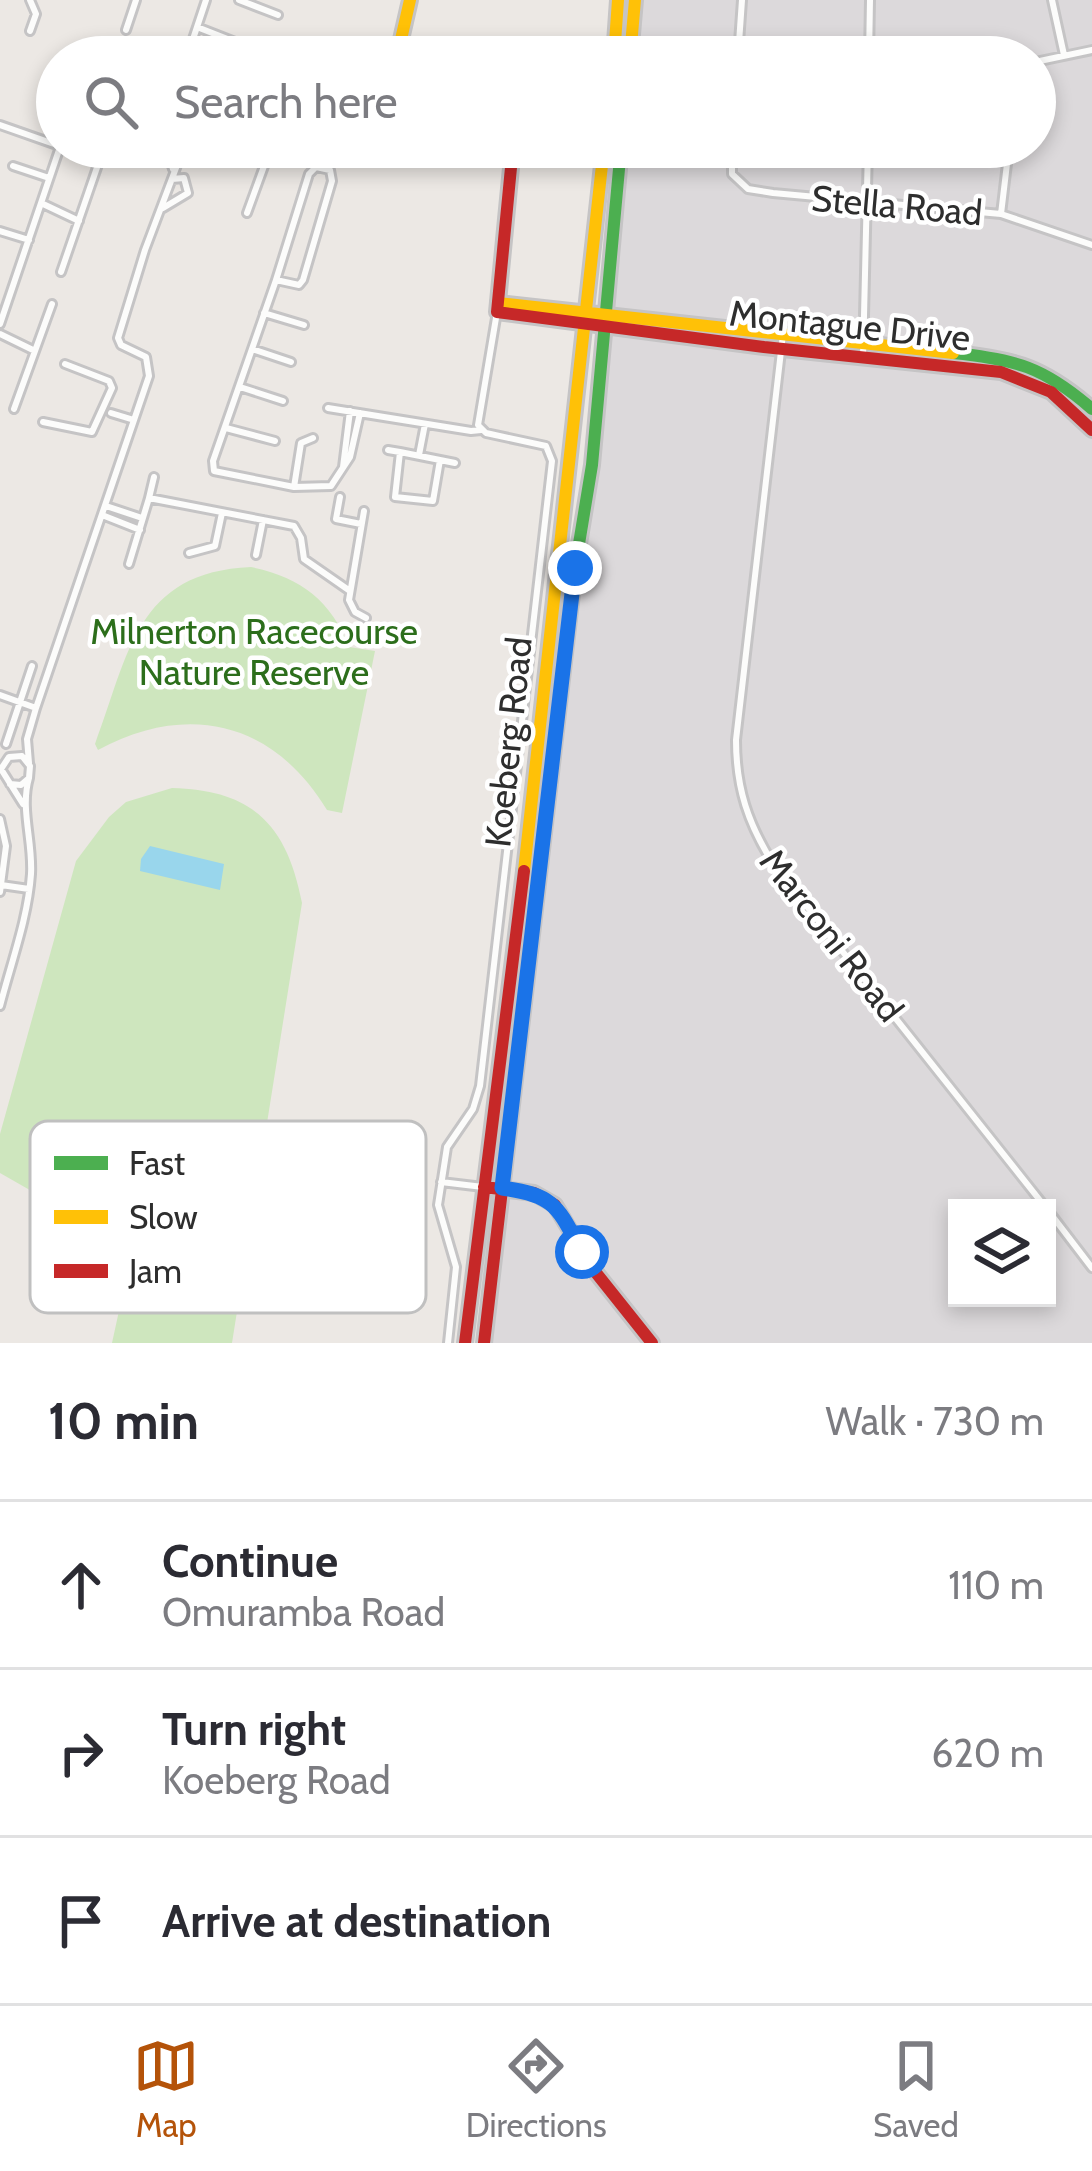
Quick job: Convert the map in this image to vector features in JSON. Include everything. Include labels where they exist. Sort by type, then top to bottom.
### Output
[{"type":"main road","points":[[402,36],[410,0]]},
{"type":"main road","points":[[615,36],[618,0]]},
{"type":"main road","points":[[631,36],[634,0]]},
{"type":"main road","points":[[498,307],[511,168]]},
{"type":"main road","name":"Koeberg Road","points":[[465,1343],[528,839],[602,168]]},
{"type":"main road","name":"Koeberg Road","points":[[484,1343],[607,320],[619,168]]},
{"type":"main road","name":"Montague Drive","points":[[498,307],[781,350],[1010,374],[1051,392],[1092,430]]},
{"type":"main road","name":"Montague Drive","points":[[607,320],[783,333],[1011,359],[1058,379],[1092,410]]},
{"type":"main road","points":[[483,1187],[539,1194],[559,1209],[593,1269],[652,1343]]},
{"type":"street","points":[[29,31],[36,14],[30,0]]},
{"type":"street","points":[[126,30],[136,0]]},
{"type":"street","points":[[194,36],[206,0]]},
{"type":"street","points":[[239,0],[278,14]]},
{"type":"street","points":[[739,36],[742,0]]},
{"type":"street","points":[[869,36],[870,0]]},
{"type":"street","points":[[1052,0],[1064,56]]},
{"type":"street","points":[[197,27],[220,36]]},
{"type":"street","points":[[1056,58],[1092,50]]},
{"type":"street","points":[[0,125],[36,138]]},
{"type":"street","points":[[13,166],[50,178]]},
{"type":"street","points":[[0,324],[53,168]]},
{"type":"street","points":[[62,272],[97,168]]},
{"type":"street","points":[[170,168],[171,177]]},
{"type":"street","points":[[0,1006],[30,888],[27,739],[151,369],[146,357],[121,346],[118,338],[175,168]]},
{"type":"street","points":[[247,214],[263,168]]},
{"type":"street","points":[[314,168],[213,461],[214,471],[294,487],[332,486],[344,469],[360,413]]},
{"type":"street","points":[[276,280],[299,285],[303,280],[332,181],[326,168]]},
{"type":"street","name":"Stella Road","points":[[732,168],[732,174],[748,189],[1000,214],[1092,245]]},
{"type":"street","points":[[862,358],[868,168]]},
{"type":"street","points":[[1000,214],[1006,168]]},
{"type":"street","points":[[159,212],[189,191],[184,178],[171,177]]},
{"type":"street","points":[[41,203],[79,221]]},
{"type":"street","points":[[0,231],[29,240]]},
{"type":"street","points":[[14,409],[52,304]]},
{"type":"street","points":[[481,430],[477,420],[498,307]]},
{"type":"street","points":[[265,313],[304,325]]},
{"type":"street","name":"Marconi Road","points":[[783,333],[736,740],[736,766],[747,817],[774,865],[1039,1199]]},
{"type":"street","points":[[0,334],[34,351]]},
{"type":"street","points":[[252,349],[291,362]]},
{"type":"street","points":[[43,422],[92,432],[106,409],[112,388],[109,381],[65,364]]},
{"type":"street","points":[[240,387],[283,401]]},
{"type":"street","points":[[328,408],[481,430],[546,446],[552,461],[480,1086],[473,1109],[447,1147],[441,1182],[438,1211],[456,1267],[448,1343]]},
{"type":"street","points":[[344,469],[350,411]]},
{"type":"street","points":[[111,412],[134,420]]},
{"type":"street","points":[[419,455],[424,424]]},
{"type":"street","points":[[226,428],[274,441]]},
{"type":"street","points":[[294,487],[299,447],[303,440],[313,439]]},
{"type":"street","points":[[388,450],[455,463]]},
{"type":"street","points":[[400,452],[393,494],[400,500],[433,501],[440,460]]},
{"type":"street","points":[[129,564],[154,477]]},
{"type":"street","points":[[340,497],[336,519],[362,524]]},
{"type":"street","points":[[149,498],[297,528],[304,559],[350,591]]},
{"type":"street","points":[[106,506],[143,518]]},
{"type":"street","points":[[364,511],[350,591],[351,605],[366,618]]},
{"type":"street","points":[[189,553],[215,546],[222,513]]},
{"type":"street","points":[[102,515],[140,530]]},
{"type":"street","points":[[256,555],[263,520]]},
{"type":"street","points":[[6,744],[32,666]]},
{"type":"street","points":[[0,695],[36,708]]},
{"type":"street","points":[[25,807],[1,770],[27,739]]},
{"type":"street","points":[[8,757],[22,756],[29,763]]},
{"type":"street","points":[[10,784],[29,778]]},
{"type":"street","points":[[0,819],[1,886],[30,888]]},
{"type":"street","points":[[441,1182],[483,1187]]},
{"type":"street","name":"Marconi Road","points":[[1056,1221],[1092,1268]]},
{"type":"shaded area","points":[[637,0],[1092,0],[1092,1343],[490,1343],[616,289],[625,168],[1056,168],[1056,36],[634,36]]},
{"type":"green space","name":"Milnerton Racecourse Nature Reserve","points":[[251,567],[299,584],[333,616],[349,647],[375,651],[342,813],[327,810],[281,756],[226,729],[195,724],[164,727],[98,750],[95,744],[129,650],[160,601],[183,584],[213,572]]},
{"type":"green space","name":"Milnerton Racecourse Nature Reserve","points":[[172,788],[224,796],[262,817],[287,852],[302,903],[267,1121],[30,1121],[30,1190],[0,1173],[0,1134],[76,861],[126,802]]},
{"type":"green space","name":"Milnerton Racecourse Nature Reserve","points":[[119,1313],[237,1313],[232,1343],[112,1343]]},
{"type":"water","points":[[150,846],[224,864],[220,890],[140,871]]},
{"type":"traffic: fast","points":[[553,756],[592,465],[619,168]]},
{"type":"traffic: fast","points":[[953,353],[994,358],[1043,374],[1092,409]]},
{"type":"traffic: slow","points":[[402,36],[410,0]]},
{"type":"traffic: slow","points":[[615,36],[618,0]]},
{"type":"traffic: slow","points":[[632,36],[635,0]]},
{"type":"traffic: slow","points":[[524,871],[602,168]]},
{"type":"traffic: slow","points":[[498,303],[953,353]]},
{"type":"traffic: jam","points":[[511,168],[497,312],[1001,372],[1051,392],[1092,430]]},
{"type":"traffic: jam","points":[[484,1343],[553,756]]},
{"type":"traffic: jam","points":[[465,1343],[524,871]]},
{"type":"traffic: jam","points":[[484,1187],[534,1193],[555,1205],[593,1269],[652,1343]]},
{"type":"route","points":[[575,568],[502,1188],[539,1194],[552,1202],[582,1252]]}]
